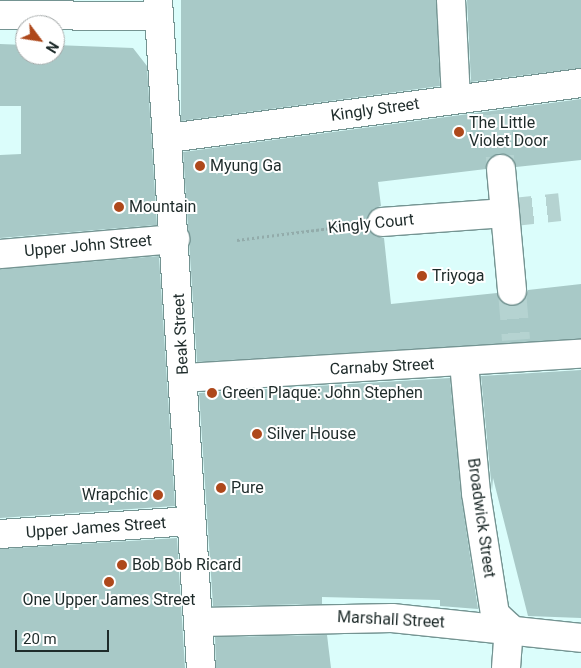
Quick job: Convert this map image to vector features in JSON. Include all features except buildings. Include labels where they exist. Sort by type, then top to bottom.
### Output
[{"type":"street","points":[[451,0],[456,99]]},
{"type":"street","points":[[0,15],[158,8]]},
{"type":"street","name":"Beak Street","points":[[158,8],[175,239],[192,521],[201,622],[201,668]]},
{"type":"street","name":"Kingly Street","points":[[168,138],[456,99],[496,105],[581,83]]},
{"type":"street","points":[[502,168],[512,291]]},
{"type":"street","name":"Kingly Court","points":[[382,222],[506,213]]},
{"type":"street","name":"Upper John Street","points":[[0,254],[175,239]]},
{"type":"street","name":"Carnaby Street","points":[[183,378],[464,363],[516,349],[581,354]]},
{"type":"street","name":"Broadwick Street","points":[[464,363],[476,493],[495,614],[509,627]]},
{"type":"street","name":"Upper James Street","points":[[0,534],[192,521]]},
{"type":"street","name":"Marshall Street","points":[[201,622],[333,617],[509,627],[581,638]]},
{"type":"street","points":[[506,668],[509,627]]},
{"type":"path","name":"Kingly Court","points":[[238,240],[382,222]]},
{"type":"tunnel","points":[[496,114],[501,169]]},
{"type":"tunnel","points":[[505,213],[560,207]]},
{"type":"tunnel","points":[[512,291],[516,340]]},
{"type":"place","name":"The Little Violet Door","points":[[459,132]]},
{"type":"place","name":"Myung Ga","points":[[200,166]]},
{"type":"place","name":"Mountain","points":[[119,207]]},
{"type":"place","name":"Triyoga","points":[[422,276]]},
{"type":"place","name":"Green Plaque: John Stephen","points":[[212,393]]},
{"type":"place","name":"Silver House","points":[[257,434]]},
{"type":"place","name":"Pure","points":[[221,488]]},
{"type":"place","name":"Wrapchic","points":[[158,495]]},
{"type":"place","name":"Bob Bob Ricard","points":[[122,565]]},
{"type":"place","name":"One Upper James Street","points":[[109,582]]}]
